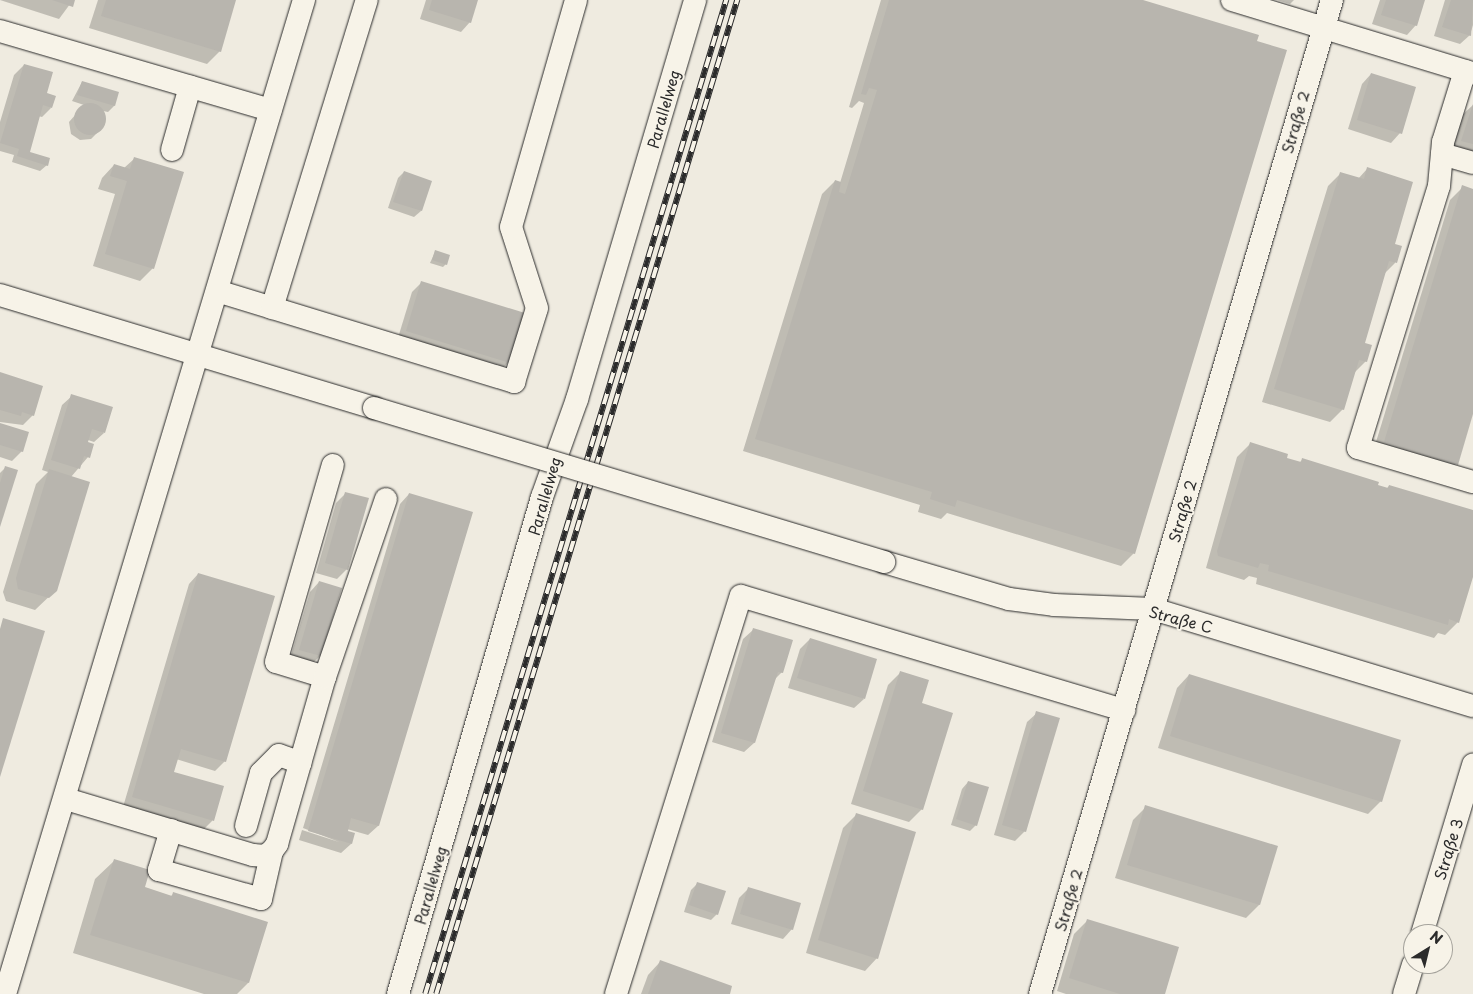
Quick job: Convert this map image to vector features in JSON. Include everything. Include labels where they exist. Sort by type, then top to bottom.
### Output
[{"type":"street","points":[[5,994],[66,799],[304,0]]},
{"type":"street","points":[[272,308],[367,0]]},
{"type":"street","points":[[217,291],[514,382],[537,308],[511,227],[576,0]]},
{"type":"street","name":"Parallelweg","points":[[398,994],[542,496],[577,399],[695,0]]},
{"type":"street","name":"Straße 2","points":[[1040,994],[1332,0]]},
{"type":"street","points":[[1243,2],[1469,72],[1442,154],[1438,186],[1358,448],[1473,482]]},
{"type":"street","points":[[0,31],[271,110]]},
{"type":"street","points":[[172,150],[190,87]]},
{"type":"street","points":[[1442,154],[1473,163]]},
{"type":"street","name":"Straße C","points":[[0,295],[198,353],[374,408],[1009,599],[1054,606],[1153,609],[1473,706]]},
{"type":"street","points":[[325,676],[276,662],[333,465]]},
{"type":"street","points":[[66,799],[253,856],[265,856],[272,851],[277,844],[325,676],[386,499]]},
{"type":"street","points":[[616,994],[741,596],[1124,710]]},
{"type":"street","points":[[246,826],[261,773],[279,755],[300,762]]},
{"type":"street","name":"Straße 3","points":[[1425,924],[1473,765]]},
{"type":"street","points":[[170,830],[159,870],[260,899],[272,851]]},
{"type":"street","points":[[1404,994],[1410,974]]},
{"type":"building","points":[[52,0],[75,0],[73,7]]},
{"type":"building","points":[[106,0],[236,0],[221,52],[101,16]]},
{"type":"building","points":[[432,0],[478,0],[471,23],[429,10]]},
{"type":"building","points":[[889,0],[1143,0],[1259,35],[1257,41],[1287,50],[1135,554],[957,500],[955,507],[930,499],[932,492],[755,439],[835,180],[841,182],[839,192],[845,194],[877,90],[869,88],[866,95],[861,94]]},
{"type":"building","points":[[1386,0],[1425,0],[1417,26],[1381,15]]},
{"type":"building","points":[[1451,0],[1473,0],[1471,36],[1442,27]]},
{"type":"building","points":[[24,64],[53,72],[47,93],[56,96],[52,108],[43,105],[30,152],[50,158],[48,166],[17,156],[19,149],[0,143]]},
{"type":"building","points":[[1371,73],[1416,87],[1402,134],[1357,120]]},
{"type":"building","points":[[82,81],[119,92],[115,106],[77,95]]},
{"type":"building","points":[[90,103],[96,104],[101,108],[105,113],[105,125],[101,130],[96,134],[90,135],[84,134],[79,130],[75,125],[74,119],[75,113],[79,108],[84,104]]},
{"type":"building","points":[[1473,104],[1473,144],[1461,141]]},
{"type":"building","points":[[134,157],[184,172],[154,269],[105,254],[127,181],[110,176],[114,164],[130,169]]},
{"type":"building","points":[[1367,167],[1413,182],[1395,244],[1402,246],[1397,263],[1389,261],[1365,343],[1372,345],[1367,362],[1359,360],[1344,410],[1274,389],[1340,172],[1364,179]]},
{"type":"building","points":[[404,171],[432,181],[422,211],[393,202]]},
{"type":"building","points":[[1462,185],[1473,189],[1473,414],[1458,465],[1384,442]]},
{"type":"building","points":[[435,250],[450,255],[447,265],[432,260]]},
{"type":"building","points":[[421,281],[525,313],[510,363],[406,331]]},
{"type":"building","points":[[0,372],[43,386],[34,416],[22,412],[21,416],[0,410]]},
{"type":"building","points":[[71,394],[113,407],[105,433],[92,429],[88,442],[94,444],[90,458],[84,456],[80,469],[51,460]]},
{"type":"building","points":[[0,423],[29,432],[23,452],[0,445]]},
{"type":"building","points":[[1250,442],[1288,454],[1287,458],[1301,462],[1302,458],[1379,482],[1378,485],[1388,488],[1389,485],[1473,510],[1473,577],[1459,623],[1449,619],[1448,625],[1268,571],[1269,565],[1260,563],[1258,568],[1218,556],[1217,551]]},
{"type":"building","points":[[5,466],[18,470],[0,527],[0,483]]},
{"type":"building","points":[[49,469],[90,482],[57,591],[49,598],[18,589],[16,578]]},
{"type":"building","points":[[345,492],[369,498],[348,570],[325,563]]},
{"type":"building","points":[[409,493],[473,512],[379,826],[351,818],[348,831],[355,833],[352,844],[308,831]]},
{"type":"building","points":[[198,573],[275,596],[226,762],[181,749],[174,772],[224,786],[214,821],[132,797]]},
{"type":"building","points":[[319,581],[342,588],[321,656],[299,650]]},
{"type":"building","points":[[3,618],[45,631],[0,777],[0,629]]},
{"type":"building","points":[[753,628],[793,640],[783,673],[778,672],[755,743],[721,733]]},
{"type":"building","points":[[810,638],[877,659],[865,699],[797,678]]},
{"type":"building","points":[[900,671],[929,680],[922,703],[953,713],[923,810],[863,791]]},
{"type":"building","points":[[1189,674],[1401,740],[1382,802],[1170,736]]},
{"type":"building","points":[[1036,711],[1060,718],[1026,832],[1002,825]]},
{"type":"building","points":[[968,781],[989,787],[977,826],[956,819]]},
{"type":"building","points":[[1145,805],[1278,846],[1260,905],[1127,865]]},
{"type":"building","points":[[856,813],[916,832],[878,959],[818,940]]},
{"type":"building","points":[[114,859],[150,870],[145,887],[172,896],[173,892],[268,922],[249,983],[90,935]]},
{"type":"building","points":[[697,882],[726,891],[718,915],[689,905]]},
{"type":"building","points":[[748,887],[801,903],[793,930],[740,914]]},
{"type":"building","points":[[1087,919],[1179,947],[1165,994],[1120,994],[1069,978]]},
{"type":"building","points":[[660,960],[732,986],[730,994],[648,994]]},
{"type":"railway","points":[[425,994],[726,0]]},
{"type":"railway","points":[[436,994],[737,0]]}]
